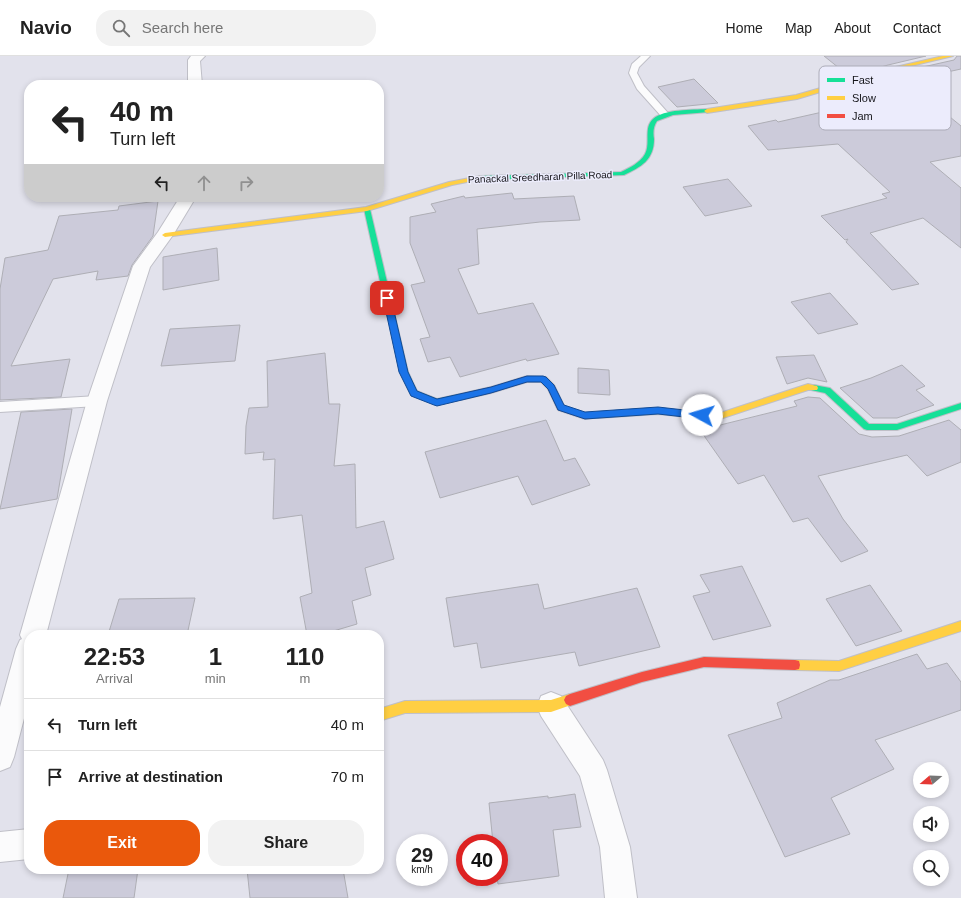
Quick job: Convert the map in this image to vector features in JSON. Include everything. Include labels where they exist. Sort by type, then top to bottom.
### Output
[{"type":"street","points":[[196,80],[194,60],[199,56]]},
{"type":"street","points":[[906,66],[950,56]]},
{"type":"street","points":[[665,115],[740,107],[797,97],[819,91]]},
{"type":"street","name":"Panackal Sreedharan Pilla Road","points":[[165,235],[368,209],[451,183],[477,178],[616,175],[627,173],[636,167],[649,154],[652,126],[654,121],[665,115]]},
{"type":"street","points":[[34,630],[97,401],[142,266],[165,235],[185,202]]},
{"type":"street","points":[[368,209],[404,372],[414,393],[437,402],[491,390],[527,379],[543,379],[551,388],[561,408],[585,416],[658,411],[717,417],[808,387],[827,390],[867,427],[897,427],[961,406]]},
{"type":"street","points":[[384,713],[405,707],[551,706],[642,677],[704,662],[839,666],[961,626]]},
{"type":"street","points":[[2,741],[24,666]]},
{"type":"street","points":[[551,706],[593,770],[615,847],[620,898]]},
{"type":"street","points":[[0,847],[24,845]]},
{"type":"lane","points":[[646,56],[635,66],[633,74],[640,87],[665,115]]},
{"type":"lane","points":[[0,407],[97,401]]},
{"type":"building","points":[[824,56],[926,56],[884,66],[836,66]]},
{"type":"building","points":[[957,56],[961,56],[961,69],[951,71],[951,66],[927,66],[954,60]]},
{"type":"building","points":[[694,79],[718,103],[677,107],[658,87]]},
{"type":"building","points":[[819,113],[819,130],[951,130],[951,118],[961,126],[961,156],[930,162],[961,188],[961,248],[923,218],[870,233],[919,284],[892,290],[846,242],[848,239],[845,240],[821,216],[887,198],[882,194],[890,192],[838,144],[768,150],[748,126],[776,120],[778,122]]},
{"type":"building","points":[[728,179],[752,206],[705,216],[683,187]]},
{"type":"building","points":[[512,193],[514,199],[574,196],[580,220],[540,222],[477,229],[479,264],[458,269],[478,314],[533,303],[559,354],[527,361],[526,359],[460,377],[450,357],[428,362],[420,339],[430,337],[411,285],[425,282],[410,243],[410,217],[436,212],[431,204],[464,196],[465,198]]},
{"type":"building","points":[[158,202],[153,236],[132,265],[128,276],[96,280],[98,271],[53,279],[11,366],[70,359],[61,397],[0,400],[0,289],[5,258],[48,250],[59,216],[118,210],[119,206]]},
{"type":"building","points":[[217,248],[219,280],[163,290],[163,257]]},
{"type":"building","points":[[830,293],[858,324],[818,334],[791,302]]},
{"type":"building","points":[[240,325],[235,361],[161,366],[170,329]]},
{"type":"building","points":[[325,353],[329,404],[340,404],[334,466],[355,464],[356,528],[384,521],[394,559],[365,568],[371,595],[352,601],[357,624],[337,630],[306,630],[300,597],[312,593],[302,515],[273,519],[275,459],[263,460],[264,452],[245,454],[246,426],[249,408],[268,407],[267,361]]},
{"type":"building","points":[[814,355],[827,382],[808,378],[787,384],[776,357]]},
{"type":"building","points":[[902,365],[925,386],[916,390],[934,405],[897,418],[873,418],[840,388],[871,378]]},
{"type":"building","points":[[578,368],[609,370],[610,395],[578,393]]},
{"type":"building","points":[[808,397],[820,398],[859,434],[872,437],[899,436],[949,420],[961,430],[961,462],[927,476],[907,455],[818,476],[843,519],[868,551],[841,562],[808,518],[793,522],[764,475],[738,484],[700,430],[797,406],[794,401]]},
{"type":"building","points":[[72,409],[57,499],[0,509],[21,412]]},
{"type":"building","points":[[546,420],[564,461],[575,458],[590,485],[532,505],[518,476],[440,498],[425,452]]},
{"type":"building","points":[[742,566],[771,626],[713,640],[693,596],[710,592],[700,575]]},
{"type":"building","points":[[538,584],[544,609],[637,588],[660,647],[579,666],[575,652],[481,668],[477,643],[454,647],[446,598]]},
{"type":"building","points":[[870,585],[902,631],[856,646],[826,599]]},
{"type":"building","points":[[195,598],[188,630],[110,630],[119,599]]},
{"type":"building","points":[[917,654],[927,669],[947,663],[961,682],[961,710],[875,740],[894,769],[831,798],[850,834],[785,857],[728,735],[782,718],[777,703],[830,680],[839,680]]},
{"type":"building","points":[[575,794],[581,827],[553,830],[559,876],[508,883],[508,834],[492,834],[489,803],[548,796],[548,798]]},
{"type":"building","points":[[68,874],[137,874],[134,898],[63,898]]},
{"type":"building","points":[[248,874],[344,874],[348,898],[250,898]]},
{"type":"traffic: fast","points":[[480,178],[622,174],[634,168],[647,157],[650,149],[651,127],[655,120],[673,113],[707,111]]},
{"type":"traffic: fast","points":[[367,209],[404,372],[414,393],[437,402],[460,397]]},
{"type":"traffic: fast","points":[[814,388],[827,390],[867,427],[897,427],[961,406]]},
{"type":"traffic: slow","points":[[906,66],[950,56]]},
{"type":"traffic: slow","points":[[707,111],[797,97],[819,91]]},
{"type":"traffic: slow","points":[[165,235],[367,209],[451,183],[480,178]]},
{"type":"traffic: slow","points":[[598,415],[658,411],[717,417],[808,387],[814,388]]},
{"type":"traffic: slow","points":[[795,665],[839,666],[961,626]]},
{"type":"traffic: slow","points":[[384,713],[405,707],[551,706],[570,700]]},
{"type":"traffic: jam","points":[[460,397],[491,390],[527,379],[543,379],[551,387],[561,408],[585,416],[598,415]]},
{"type":"traffic: jam","points":[[570,700],[642,677],[704,662],[795,665]]},
{"type":"route","points":[[387,298],[404,372],[414,393],[437,402],[491,390],[527,379],[543,379],[551,388],[561,408],[585,416],[658,411],[702,415]]}]
